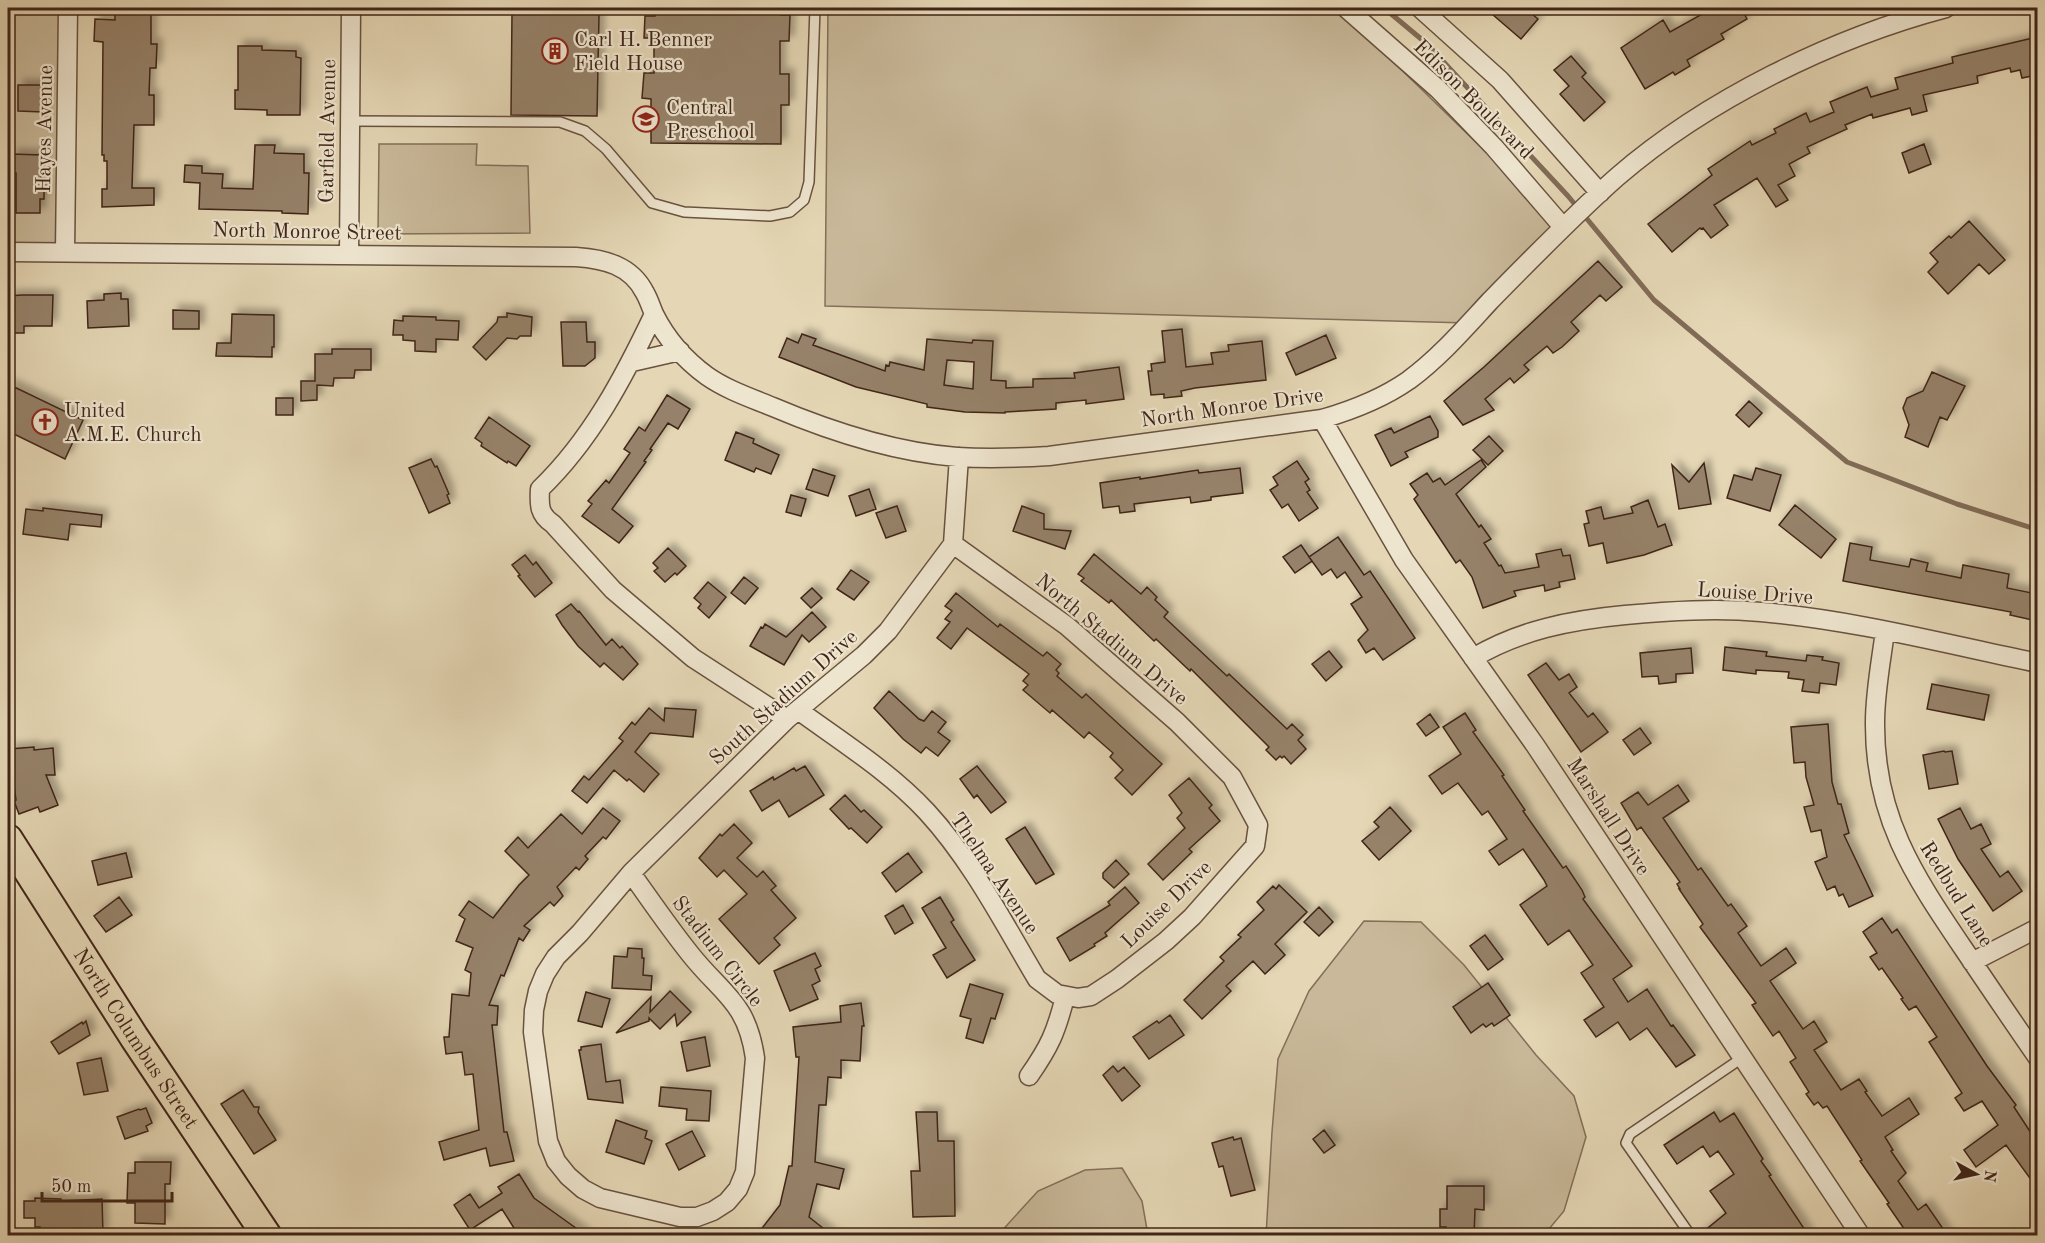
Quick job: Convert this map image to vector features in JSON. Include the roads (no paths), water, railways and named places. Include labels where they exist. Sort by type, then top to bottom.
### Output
[{"type":"main road","name":"North Columbus Street","points":[[8,839],[134,1037],[267,1236]]},
{"type":"street","name":"Hayes Avenue","points":[[65,252],[68,8]]},
{"type":"street","name":"Garfield Avenue","points":[[349,254],[351,8]]},
{"type":"street","name":"Edison Boulevard","points":[[1346,8],[1438,89],[1567,224]]},
{"type":"street","name":"Edison Boulevard","points":[[1420,8],[1500,81],[1598,196]]},
{"type":"street","name":"North Monroe Drive","points":[[607,261],[624,268],[637,281],[645,292],[664,332],[706,376],[726,387],[815,425],[875,443],[959,457],[1003,459],[1049,456],[1322,419],[1365,404],[1408,380],[1426,366],[1567,224],[1655,146],[1673,133],[1758,83],[1850,41],[1946,8]]},
{"type":"street","name":"North Monroe Street","points":[[8,252],[576,257],[607,261]]},
{"type":"street","points":[[632,362],[654,314]]},
{"type":"street","points":[[632,362],[680,351]]},
{"type":"street","name":"Thelma Avenue","points":[[632,362],[578,447],[540,489],[539,505],[543,517],[553,524],[613,590],[693,658],[793,714],[891,778],[926,811],[968,864],[1037,979],[1049,990],[1065,997]]},
{"type":"street","name":"Marshall Drive","points":[[1322,419],[1404,560],[1535,745],[1861,1236]]},
{"type":"street","points":[[953,544],[959,457]]},
{"type":"street","name":"South Stadium Drive","points":[[631,873],[793,714],[858,661],[888,631],[953,544]]},
{"type":"street","name":"North Stadium Drive","points":[[953,544],[1067,626],[1177,722],[1232,777],[1258,825]]},
{"type":"street","name":"Louise Drive","points":[[1473,657],[1512,638],[1561,624],[1663,611],[1706,610],[1760,612],[1886,631],[2037,663]]},
{"type":"street","name":"Redbud Lane","points":[[1886,631],[1877,689],[1875,724],[1878,765],[1886,804],[1896,836],[1912,871],[2037,1058]]},
{"type":"street","name":"Louise Drive","points":[[1065,997],[1091,996],[1166,941],[1192,916],[1255,846],[1258,825]]},
{"type":"street","name":"Stadium Circle","points":[[631,873],[696,962],[736,1004],[746,1021],[752,1040],[755,1058],[746,1172],[738,1190],[726,1202],[713,1211],[697,1217],[680,1217],[600,1198],[583,1189],[568,1176],[556,1161],[548,1141],[533,1032],[538,992],[545,974],[556,957],[580,933],[631,873]]},
{"type":"street","points":[[1972,962],[2037,928]]},
{"type":"street","points":[[1029,1076],[1050,1045],[1058,1027],[1065,997]]},
{"type":"lane","points":[[350,121],[560,122],[585,130],[606,149],[652,203],[684,212],[770,216],[790,212],[804,200],[809,182],[815,8]]},
{"type":"lane","points":[[1691,1236],[1626,1143],[1630,1134],[1742,1058]]},
{"type":"waterway","points":[[1384,8],[1426,43],[1568,196],[1654,300],[1847,462],[1957,504],[2038,530]]},
{"type":"place","name":"Carl H. Benner Field House","points":[[555,51]]},
{"type":"place","name":"Central Preschool","points":[[646,119]]},
{"type":"place","name":"United A.M.E. Church","points":[[45,422]]}]
